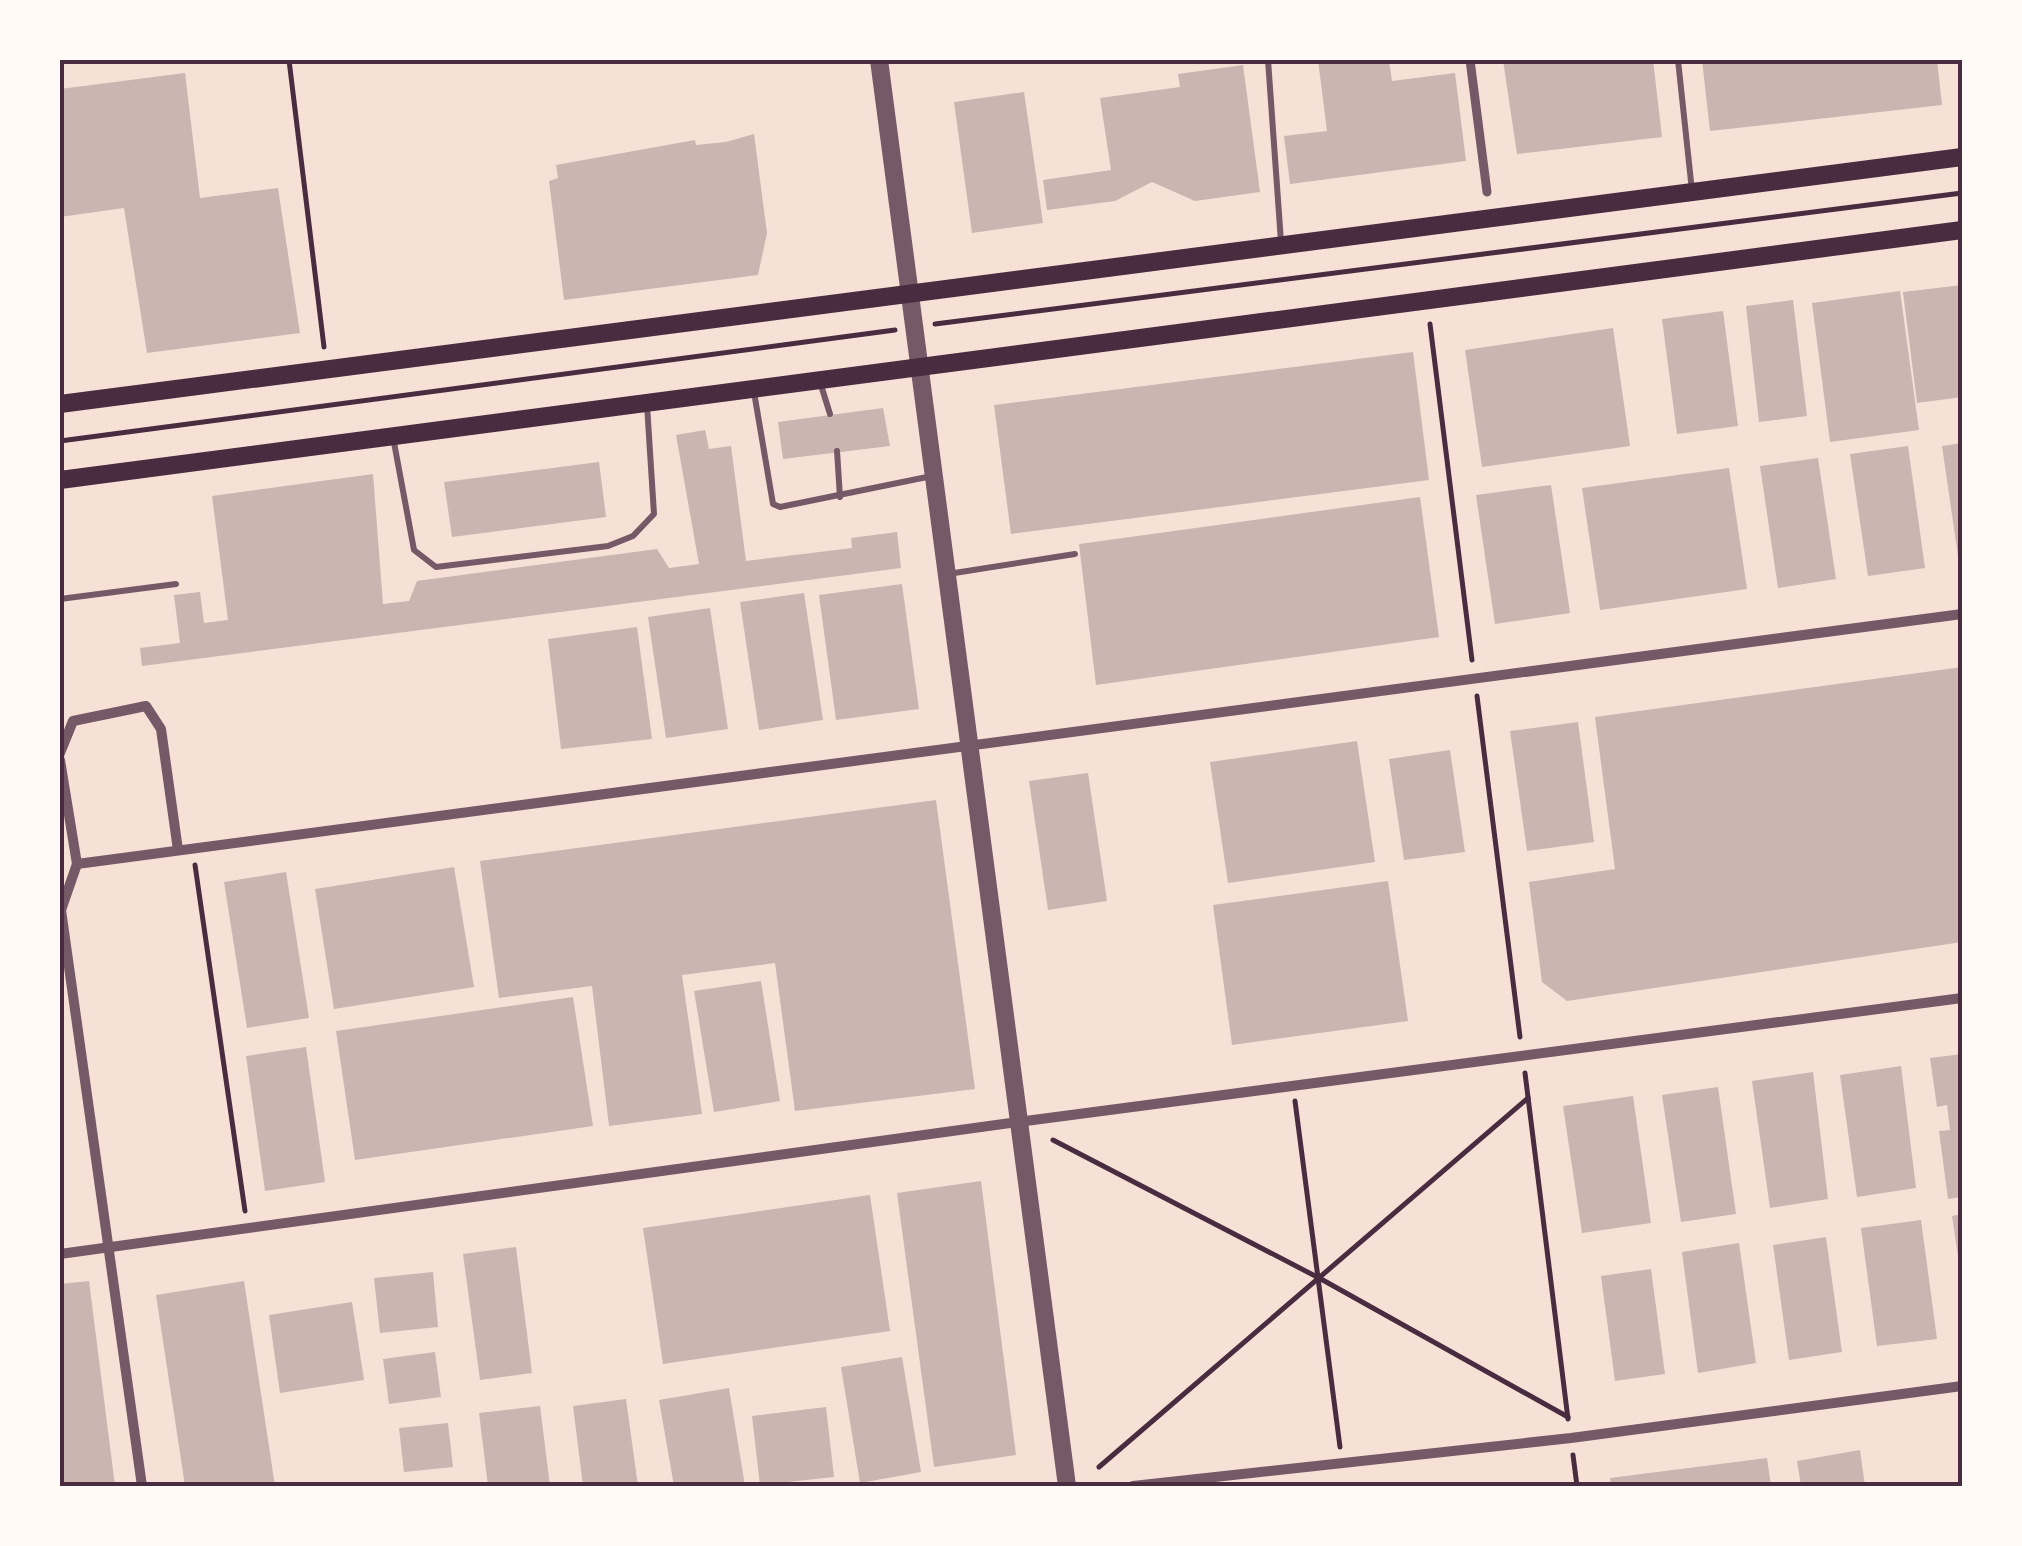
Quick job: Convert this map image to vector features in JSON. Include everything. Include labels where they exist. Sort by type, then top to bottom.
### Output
[{"type":"main road","points":[[60,404],[1962,158]]},
{"type":"main road","points":[[60,480],[1962,230]]},
{"type":"street","points":[[879,60],[1068,1486]]},
{"type":"street","points":[[1470,60],[1487,192]]},
{"type":"street","points":[[77,864],[1962,614]]},
{"type":"street","points":[[142,1486],[61,910],[77,864],[60,756],[73,722],[146,706],[160,730],[178,850]]},
{"type":"street","points":[[60,1254],[1018,1122],[1962,998]]},
{"type":"street","points":[[1133,1486],[1342,1460],[1571,1438],[1962,1386]]},
{"type":"lane","points":[[1268,60],[1281,244]]},
{"type":"lane","points":[[1678,60],[1692,192]]},
{"type":"lane","points":[[819,380],[830,414]]},
{"type":"lane","points":[[754,389],[773,504],[780,507],[840,497],[934,476]]},
{"type":"lane","points":[[393,436],[414,550],[422,560],[436,567],[589,548],[634,536],[654,514],[647,403]]},
{"type":"lane","points":[[837,452],[840,497]]},
{"type":"lane","points":[[946,574],[1075,554]]},
{"type":"lane","points":[[60,599],[176,584]]},
{"type":"path","points":[[289,60],[324,347]]},
{"type":"path","points":[[60,441],[1959,193]]},
{"type":"path","points":[[1427,301],[1577,1486]]},
{"type":"path","points":[[193,848],[248,1229]]},
{"type":"path","points":[[1293,1086],[1342,1460]]},
{"type":"path","points":[[1100,1467],[1528,1098]]},
{"type":"path","points":[[1053,1140],[1321,1279],[1568,1417]]},
{"type":"building","points":[[1318,60],[1389,60],[1392,81],[1455,73],[1466,161],[1290,184],[1284,136],[1327,131]]},
{"type":"building","points":[[1503,60],[1653,60],[1662,137],[1517,154]]},
{"type":"building","points":[[1702,60],[1937,60],[1942,105],[1710,131]]},
{"type":"building","points":[[1243,65],[1260,192],[1195,201],[1152,182],[1115,201],[1047,210],[1043,180],[1111,170],[1100,98],[1180,87],[1178,74]]},
{"type":"building","points":[[185,73],[200,198],[278,188],[300,333],[147,353],[124,208],[60,217],[60,89]]},
{"type":"building","points":[[1024,92],[1043,223],[972,233],[954,102]]},
{"type":"building","points":[[754,134],[767,233],[758,275],[564,300],[549,181],[558,178],[556,165],[695,140],[696,145],[726,142]]},
{"type":"building","points":[[1962,285],[1962,397],[1917,403],[1903,292]]},
{"type":"building","points":[[1900,291],[1919,430],[1830,442],[1812,303]]},
{"type":"building","points":[[1793,300],[1807,416],[1759,422],[1746,306]]},
{"type":"building","points":[[1723,311],[1738,426],[1677,434],[1662,319]]},
{"type":"building","points":[[1613,328],[1630,446],[1482,467],[1465,350]]},
{"type":"building","points":[[1413,352],[1429,480],[1011,534],[994,405]]},
{"type":"building","points":[[883,408],[890,446],[783,459],[778,422]]},
{"type":"building","points":[[705,430],[709,449],[731,446],[746,561],[852,548],[851,538],[897,532],[901,568],[142,666],[140,648],[180,643],[174,595],[200,592],[204,623],[228,620],[212,496],[373,474],[383,604],[409,601],[417,581],[657,549],[669,568],[699,564],[676,435]]},
{"type":"building","points":[[1962,443],[1962,563],[1959,563],[1942,446]]},
{"type":"building","points":[[1908,446],[1925,568],[1868,576],[1850,454]]},
{"type":"building","points":[[1818,458],[1836,579],[1778,588],[1760,466]]},
{"type":"building","points":[[599,462],[606,517],[452,537],[444,482]]},
{"type":"building","points":[[1729,468],[1747,589],[1600,610],[1582,488]]},
{"type":"building","points":[[1551,485],[1570,613],[1495,624],[1476,495]]},
{"type":"building","points":[[1420,497],[1439,637],[1096,685],[1079,544]]},
{"type":"building","points":[[902,584],[919,709],[836,720],[819,595]]},
{"type":"building","points":[[804,593],[823,720],[759,730],[740,602]]},
{"type":"building","points":[[710,608],[728,729],[666,738],[648,617]]},
{"type":"building","points":[[637,627],[652,739],[561,749],[548,639]]},
{"type":"building","points":[[1962,667],[1962,942],[1567,1001],[1542,982],[1529,882],[1615,869],[1595,717]]},
{"type":"building","points":[[1578,722],[1594,842],[1527,851],[1510,731]]},
{"type":"building","points":[[1357,741],[1375,862],[1228,883],[1210,762]]},
{"type":"building","points":[[1450,750],[1465,852],[1404,860],[1389,759]]},
{"type":"building","points":[[1088,773],[1107,901],[1048,910],[1029,781]]},
{"type":"building","points":[[936,800],[975,1089],[795,1111],[775,963],[682,975],[702,1114],[609,1126],[592,986],[499,998],[480,861]]},
{"type":"building","points":[[454,867],[474,987],[334,1009],[315,889]]},
{"type":"building","points":[[286,872],[309,1018],[247,1028],[224,882]]},
{"type":"building","points":[[1388,881],[1408,1021],[1232,1045],[1213,905]]},
{"type":"building","points":[[761,981],[780,1101],[714,1112],[694,991]]},
{"type":"building","points":[[573,997],[593,1126],[355,1160],[336,1031]]},
{"type":"building","points":[[306,1047],[325,1182],[265,1191],[246,1056]]},
{"type":"building","points":[[1962,1054],[1962,1197],[1948,1199],[1939,1131],[1950,1130],[1947,1105],[1937,1107],[1930,1058]]},
{"type":"building","points":[[1901,1066],[1916,1188],[1857,1197],[1840,1075]]},
{"type":"building","points":[[1813,1072],[1828,1199],[1770,1208],[1752,1081]]},
{"type":"building","points":[[1718,1087],[1736,1214],[1681,1222],[1662,1095]]},
{"type":"building","points":[[1633,1096],[1651,1223],[1582,1233],[1563,1106]]},
{"type":"building","points":[[981,1181],[1016,1455],[934,1467],[897,1193]]},
{"type":"building","points":[[870,1195],[890,1331],[663,1364],[643,1228]]},
{"type":"building","points":[[1962,1214],[1962,1269],[1960,1269],[1952,1216]]},
{"type":"building","points":[[1921,1220],[1937,1339],[1877,1346],[1861,1228]]},
{"type":"building","points":[[1826,1237],[1842,1352],[1789,1360],[1773,1245]]},
{"type":"building","points":[[1739,1243],[1756,1363],[1698,1373],[1682,1252]]},
{"type":"building","points":[[516,1247],[532,1373],[480,1380],[463,1254]]},
{"type":"building","points":[[1651,1269],[1665,1374],[1615,1381],[1601,1276]]},
{"type":"building","points":[[433,1272],[438,1327],[380,1333],[374,1278]]},
{"type":"building","points":[[89,1281],[115,1486],[60,1486],[60,1284]]},
{"type":"building","points":[[244,1281],[275,1486],[185,1486],[156,1295]]},
{"type":"building","points":[[352,1302],[364,1380],[280,1393],[269,1315]]},
{"type":"building","points":[[435,1352],[441,1397],[389,1404],[383,1359]]},
{"type":"building","points":[[902,1357],[921,1472],[860,1483],[841,1367]]},
{"type":"building","points":[[729,1388],[745,1486],[674,1486],[659,1400]]},
{"type":"building","points":[[626,1399],[638,1486],[583,1486],[573,1406]]},
{"type":"building","points":[[540,1406],[550,1486],[488,1486],[479,1413]]},
{"type":"building","points":[[826,1407],[834,1477],[760,1485],[752,1416]]},
{"type":"building","points":[[448,1423],[453,1467],[404,1472],[399,1428]]},
{"type":"building","points":[[1860,1450],[1865,1486],[1801,1486],[1797,1461]]},
{"type":"building","points":[[1767,1458],[1771,1486],[1611,1486],[1610,1478]]}]
